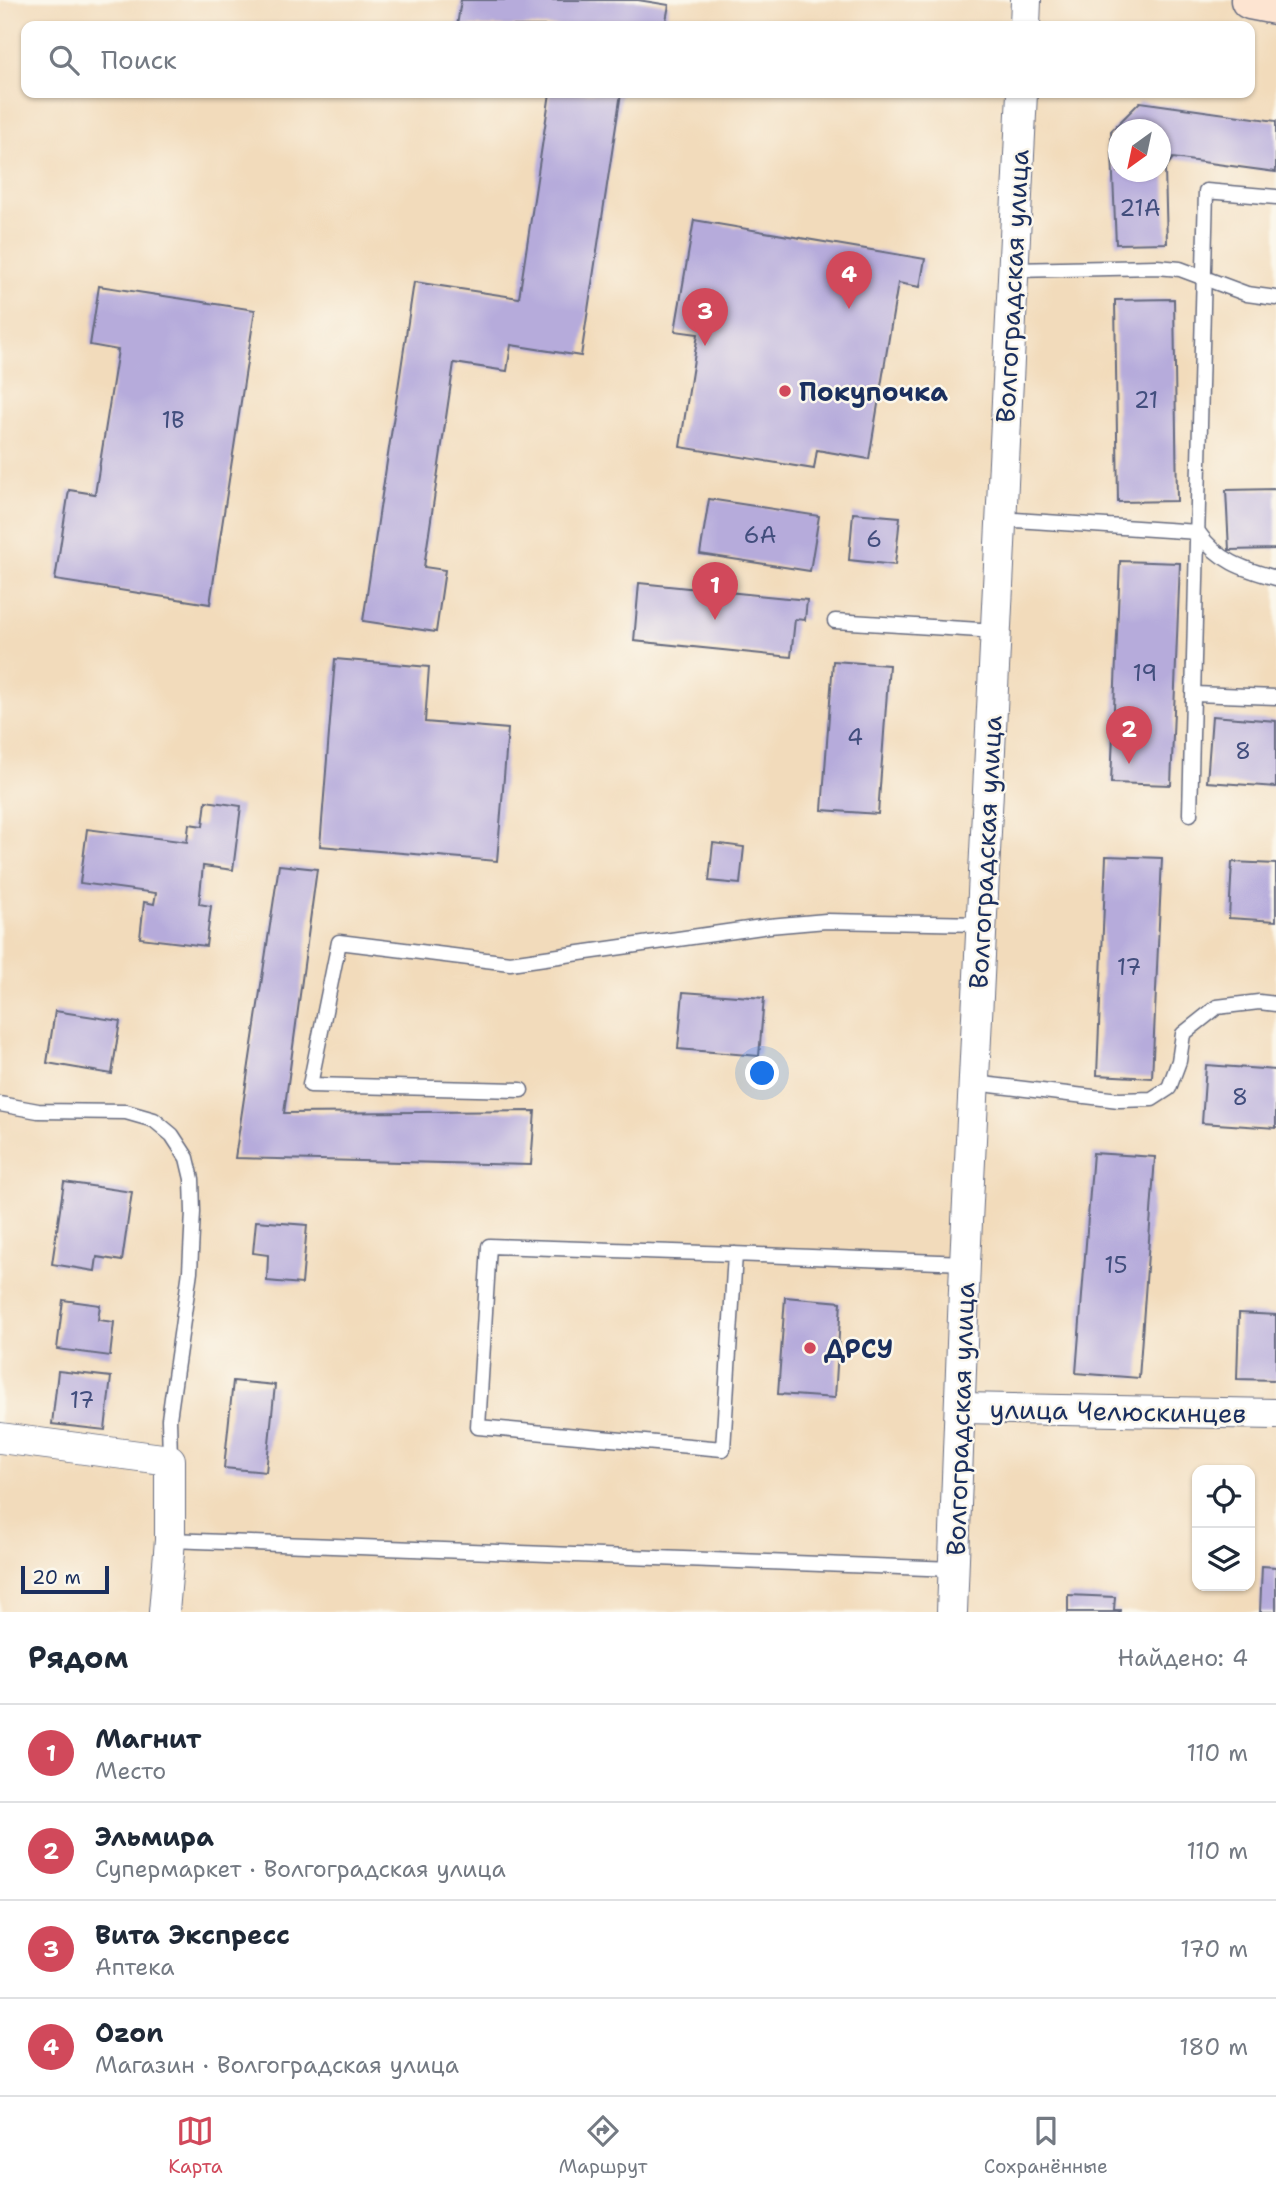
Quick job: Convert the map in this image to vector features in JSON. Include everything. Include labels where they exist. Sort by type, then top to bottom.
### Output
[{"type":"street","points":[[1025,21],[1026,0]]},
{"type":"street","points":[[1250,0],[1276,5]]},
{"type":"street","name":"Волгоградская улица","points":[[952,1612],[965,1263],[1022,98]]},
{"type":"street","name":"улица Челюскинцев","points":[[961,1408],[1276,1414]]},
{"type":"street","points":[[0,1438],[170,1460],[170,1540],[164,1612]]},
{"type":"lane","points":[[1191,814],[1206,191],[1276,197]]},
{"type":"lane","points":[[1013,270],[1157,267],[1180,269],[1247,294],[1276,298]]},
{"type":"lane","points":[[1001,519],[1198,532]]},
{"type":"lane","points":[[1198,532],[1210,549],[1229,561],[1276,578]]},
{"type":"lane","points":[[835,621],[996,631]]},
{"type":"lane","points":[[1194,694],[1276,697]]},
{"type":"lane","points":[[521,1090],[310,1085],[339,942],[510,963],[826,920],[982,924]]},
{"type":"lane","points":[[974,1083],[1119,1100],[1152,1099],[1169,1088],[1179,1061],[1184,1034],[1217,1007],[1259,1002],[1276,1004]]},
{"type":"lane","points":[[0,1104],[38,1111],[126,1112],[154,1120],[172,1135],[187,1158],[192,1179],[193,1212],[190,1271],[169,1419],[170,1460]]},
{"type":"lane","points":[[735,1254],[723,1449],[478,1427],[489,1246],[735,1254],[965,1263]]},
{"type":"lane","points":[[170,1540],[954,1569]]},
{"type":"building","points":[[461,0],[638,0],[669,5],[666,21],[458,21]]},
{"type":"building","points":[[549,98],[620,98],[581,356],[511,345],[507,371],[454,363],[424,567],[445,570],[436,632],[363,621],[414,282],[519,298]]},
{"type":"building","points":[[1140,102],[1276,121],[1276,172],[1173,158],[1171,161],[1171,119],[1123,119]]},
{"type":"building","points":[[1113,182],[1165,182],[1167,243],[1116,244]]},
{"type":"building","name":"Покупочка","points":[[694,220],[925,259],[920,287],[898,283],[869,459],[817,450],[814,469],[680,447],[698,334],[675,331]]},
{"type":"building","points":[[99,286],[255,310],[210,604],[55,580],[69,490],[95,494],[118,350],[90,345]]},
{"type":"building","points":[[1174,299],[1177,501],[1118,502],[1115,300]]},
{"type":"building","points":[[1276,489],[1276,549],[1229,550],[1226,490]]},
{"type":"building","points":[[709,499],[819,516],[810,571],[700,554]]},
{"type":"building","points":[[853,513],[900,517],[895,565],[849,560]]},
{"type":"building","points":[[1120,561],[1180,563],[1171,785],[1111,783]]},
{"type":"building","points":[[639,583],[807,600],[805,620],[795,619],[791,657],[634,641]]},
{"type":"building","points":[[335,659],[429,667],[425,722],[508,729],[497,861],[320,846]]},
{"type":"building","points":[[833,661],[889,665],[878,814],[822,810]]},
{"type":"building","points":[[1212,716],[1276,721],[1276,787],[1207,782]]},
{"type":"building","points":[[206,801],[241,806],[233,870],[203,866],[199,904],[211,906],[206,946],[140,938],[144,902],[154,904],[156,893],[80,883],[87,829],[187,842],[189,824],[203,826]]},
{"type":"building","points":[[713,843],[744,847],[740,884],[709,881]]},
{"type":"building","points":[[1106,856],[1162,858],[1152,1078],[1097,1075]]},
{"type":"building","points":[[1232,862],[1276,864],[1276,921],[1229,918]]},
{"type":"building","points":[[279,865],[317,869],[284,1113],[535,1111],[531,1165],[235,1158]]},
{"type":"building","points":[[683,992],[764,998],[759,1056],[678,1049]]},
{"type":"building","points":[[55,1011],[120,1021],[112,1074],[47,1063]]},
{"type":"building","points":[[1206,1065],[1276,1070],[1276,1128],[1202,1123]]},
{"type":"building","points":[[1093,1153],[1155,1157],[1139,1378],[1076,1373]]},
{"type":"building","points":[[64,1182],[132,1192],[122,1261],[97,1257],[95,1271],[52,1264]]},
{"type":"building","points":[[256,1221],[307,1225],[302,1284],[267,1281],[268,1255],[253,1253]]},
{"type":"building","name":"ДРСУ","points":[[785,1297],[841,1302],[835,1398],[778,1394]]},
{"type":"building","points":[[63,1300],[100,1305],[98,1320],[114,1322],[110,1356],[57,1349]]},
{"type":"building","points":[[1239,1313],[1276,1315],[1276,1380],[1237,1379]]},
{"type":"building","points":[[58,1371],[111,1377],[105,1430],[52,1424]]},
{"type":"building","points":[[233,1381],[275,1385],[266,1472],[224,1468]]},
{"type":"building","points":[[1262,1566],[1276,1567],[1276,1612],[1260,1612]]},
{"type":"building","points":[[1068,1595],[1115,1597],[1114,1610],[1120,1612],[1068,1612]]},
{"type":"place","name":"Ozon","points":[[849,309]]},
{"type":"place","name":"Вита Экспресс","points":[[705,346]]},
{"type":"place","name":"Покупочка","points":[[785,391]]},
{"type":"place","name":"Магнит","points":[[715,620]]},
{"type":"place","name":"Эльмира","points":[[1129,764]]},
{"type":"place","name":"ДРСУ","points":[[810,1348]]}]
